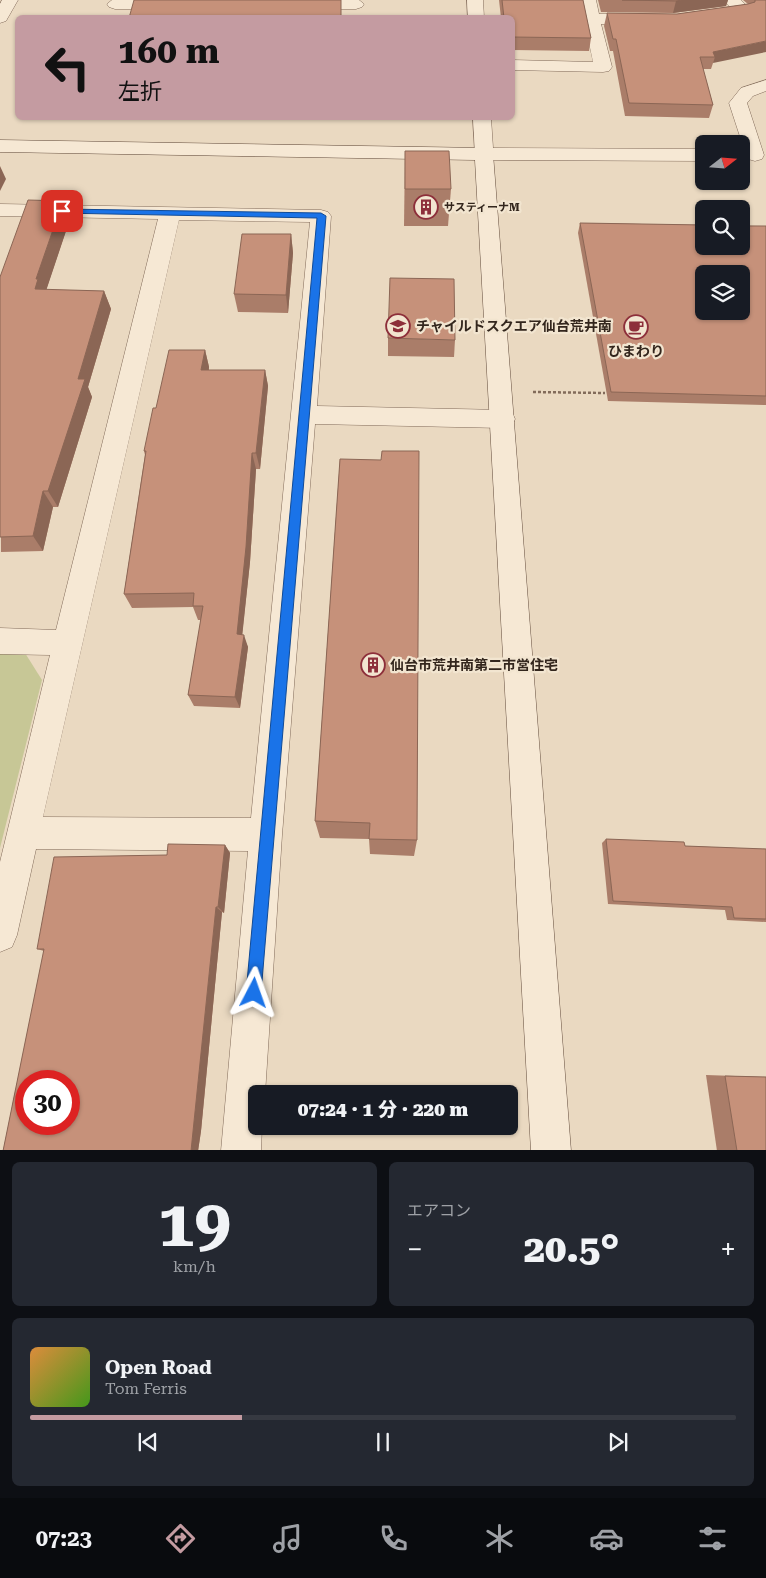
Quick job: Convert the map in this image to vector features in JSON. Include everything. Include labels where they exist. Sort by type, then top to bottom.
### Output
[{"type":"street","points":[[0,18],[10,0]]},
{"type":"street","points":[[475,0],[476,15]]},
{"type":"street","points":[[515,65],[603,67],[588,0]]},
{"type":"street","points":[[699,16],[743,10],[732,0]]},
{"type":"street","points":[[114,7],[182,4]]},
{"type":"street","points":[[288,4],[355,7]]},
{"type":"street","points":[[592,19],[655,20]]},
{"type":"street","points":[[754,155],[738,103],[747,92],[766,85]]},
{"type":"street","points":[[482,120],[551,1150]]},
{"type":"street","points":[[0,146],[484,154],[695,155]]},
{"type":"street","points":[[0,935],[67,642],[170,213]]},
{"type":"street","points":[[3,217],[170,213],[321,216],[266,836],[241,1150]]},
{"type":"street","points":[[304,415],[503,419]]},
{"type":"street","points":[[0,641],[67,642]]},
{"type":"street","points":[[23,834],[266,836]]},
{"type":"path","points":[[528,392],[604,393]]},
{"type":"green space","points":[[0,652],[25,653],[42,680],[0,848]]},
{"type":"building","points":[[134,0],[341,0],[341,15],[130,15]]},
{"type":"building","points":[[502,0],[583,0],[591,38],[515,37],[515,15],[504,15]]},
{"type":"building","points":[[622,0],[682,0],[676,1]]},
{"type":"building","points":[[755,0],[766,0],[766,41],[713,52],[715,57],[700,57],[713,105],[629,103],[616,39],[613,39],[607,13],[677,14],[748,4],[755,2]]},
{"type":"building","points":[[405,151],[449,151],[451,189],[405,189]]},
{"type":"building","points":[[28,200],[63,201],[36,279],[38,279],[35,289],[104,291],[78,379],[85,379],[48,491],[43,491],[33,536],[0,537],[0,277]]},
{"type":"building","points":[[580,223],[695,225],[695,255],[750,255],[750,226],[766,226],[766,396],[611,392]]},
{"type":"building","points":[[242,234],[291,234],[286,295],[234,294]]},
{"type":"building","points":[[390,278],[454,279],[455,340],[388,338]]},
{"type":"building","points":[[169,350],[205,350],[201,370],[265,370],[256,453],[252,453],[246,547],[237,634],[244,635],[235,697],[188,695],[203,606],[193,606],[194,593],[124,594],[146,451],[144,451],[153,408],[156,408]]},
{"type":"building","name":"仙台市荒井南第二市営住宅","points":[[382,451],[419,451],[417,840],[369,839],[370,823],[315,821],[340,459],[381,460]]},
{"type":"building","points":[[606,839],[684,842],[685,846],[766,849],[766,919],[734,918],[732,907],[613,901]]},
{"type":"building","points":[[168,844],[225,845],[218,907],[216,907],[191,1150],[3,1150],[15,1092],[15,1135],[80,1135],[80,1070],[19,1070],[44,949],[37,949],[54,857],[167,855]]},
{"type":"building","points":[[725,1076],[766,1077],[766,1150],[737,1150]]},
{"type":"place","name":"サスティーナM","points":[[426,207]]},
{"type":"place","name":"チャイルドスクエア仙台荒井南","points":[[398,326]]},
{"type":"place","name":"ひまわり","points":[[636,327]]},
{"type":"place","name":"仙台市荒井南第二市営住宅","points":[[373,665]]},
{"type":"route","points":[[62,211],[321,216],[266,836],[254,993]]}]
